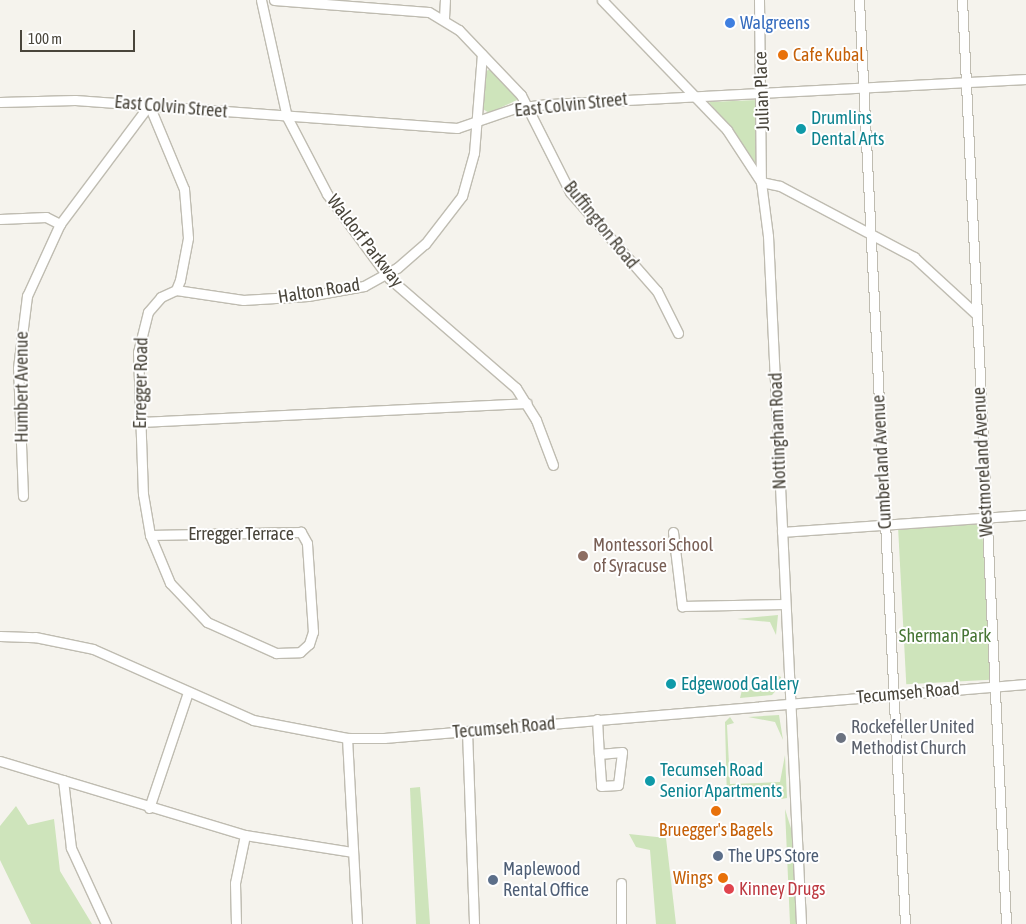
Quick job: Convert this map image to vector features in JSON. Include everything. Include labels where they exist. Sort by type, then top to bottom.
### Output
[{"type":"street","name":"Waldorf Parkway","points":[[262,0],[287,117],[327,194],[386,274],[495,368],[527,403],[553,466]]},
{"type":"street","name":"Buffington Road","points":[[274,0],[430,12],[444,18],[482,54],[528,106],[570,192],[657,291],[678,333]]},
{"type":"street","points":[[444,18],[445,0]]},
{"type":"street","name":"Nottingham Road","points":[[602,0],[727,130],[761,182],[768,236],[801,924]]},
{"type":"street","name":"Julian Place","points":[[759,0],[763,93],[761,182]]},
{"type":"street","name":"Cumberland Avenue","points":[[859,0],[905,924]]},
{"type":"street","name":"Westmoreland Avenue","points":[[962,0],[1006,924]]},
{"type":"street","name":"Halton Road","points":[[176,290],[243,300],[308,296],[364,286],[386,274],[425,244],[462,196],[471,172],[482,54]]},
{"type":"street","name":"East Colvin Street","points":[[0,102],[149,105],[415,127],[458,128],[528,106],[1026,79]]},
{"type":"street","points":[[149,105],[176,165],[187,209],[186,263],[176,290]]},
{"type":"street","name":"Humbert Avenue","points":[[23,496],[18,405],[22,325],[33,280],[60,224],[149,105]]},
{"type":"street","points":[[761,182],[780,186],[871,234],[929,268],[976,314]]},
{"type":"street","points":[[0,219],[46,217],[60,224]]},
{"type":"street","name":"Erregger Road","points":[[150,535],[143,494],[140,422],[142,329],[161,297],[176,290]]},
{"type":"street","points":[[140,422],[527,403]]},
{"type":"street","points":[[782,532],[1026,515]]},
{"type":"street","name":"Erregger Terrace","points":[[301,532],[307,543],[313,632],[308,644],[300,652],[276,653],[207,622],[170,583],[150,535],[301,532]]},
{"type":"street","points":[[673,532],[682,606],[785,604]]},
{"type":"street","name":"Tecumseh Road","points":[[0,636],[35,637],[93,649],[253,720],[347,738],[467,731],[789,702],[1026,684]]},
{"type":"street","points":[[149,808],[188,692]]},
{"type":"street","points":[[597,719],[599,754]]},
{"type":"street","points":[[467,731],[474,924]]},
{"type":"street","points":[[347,738],[357,924]]},
{"type":"street","points":[[0,761],[149,808],[245,835],[352,852]]},
{"type":"street","points":[[63,780],[71,848],[106,924]]},
{"type":"street","points":[[236,924],[235,883],[245,835]]},
{"type":"street","points":[[621,884],[621,924]]},
{"type":"green space","points":[[491,69],[519,99],[489,113],[483,109],[486,71]]},
{"type":"green space","points":[[757,100],[758,166],[709,102]]},
{"type":"green space","name":"Sherman Park","points":[[982,524],[990,680],[906,684],[898,528]]},
{"type":"green space","points":[[778,615],[776,635],[770,622],[737,619]]},
{"type":"green space","points":[[775,674],[781,677],[781,685],[772,695],[740,698],[742,690],[761,688]]},
{"type":"green space","points":[[779,715],[783,740],[775,722],[748,717]]},
{"type":"green space","points":[[730,717],[734,723],[727,725],[730,784],[780,782],[785,755],[787,798],[781,799],[781,793],[730,795],[727,800],[725,722]]},
{"type":"green space","points":[[420,787],[430,924],[416,924],[410,788]]},
{"type":"green space","points":[[16,806],[28,825],[54,819],[60,871],[92,924],[31,924],[0,860],[0,826]]},
{"type":"green space","points":[[785,809],[793,835],[797,924],[790,924]]},
{"type":"green space","points":[[629,834],[666,838],[676,924],[656,924],[650,850],[636,847]]},
{"type":"place","name":"Walgreens","points":[[730,23]]},
{"type":"place","name":"Cafe Kubal","points":[[783,55]]},
{"type":"place","name":"Drumlins Dental Arts","points":[[801,129]]},
{"type":"place","name":"Montessori School of Syracuse","points":[[583,556]]},
{"type":"place","name":"Edgewood Gallery","points":[[671,684]]},
{"type":"place","name":"Rockefeller United Methodist Church","points":[[841,738]]},
{"type":"place","name":"Tecumseh Road Senior Apartments","points":[[650,781]]},
{"type":"place","name":"Bruegger's Bagels","points":[[716,811]]},
{"type":"place","name":"The UPS Store","points":[[718,856]]},
{"type":"place","name":"Wings","points":[[723,878]]},
{"type":"place","name":"Maplewood Rental Office","points":[[493,880]]},
{"type":"place","name":"Kinney Drugs","points":[[729,889]]}]
